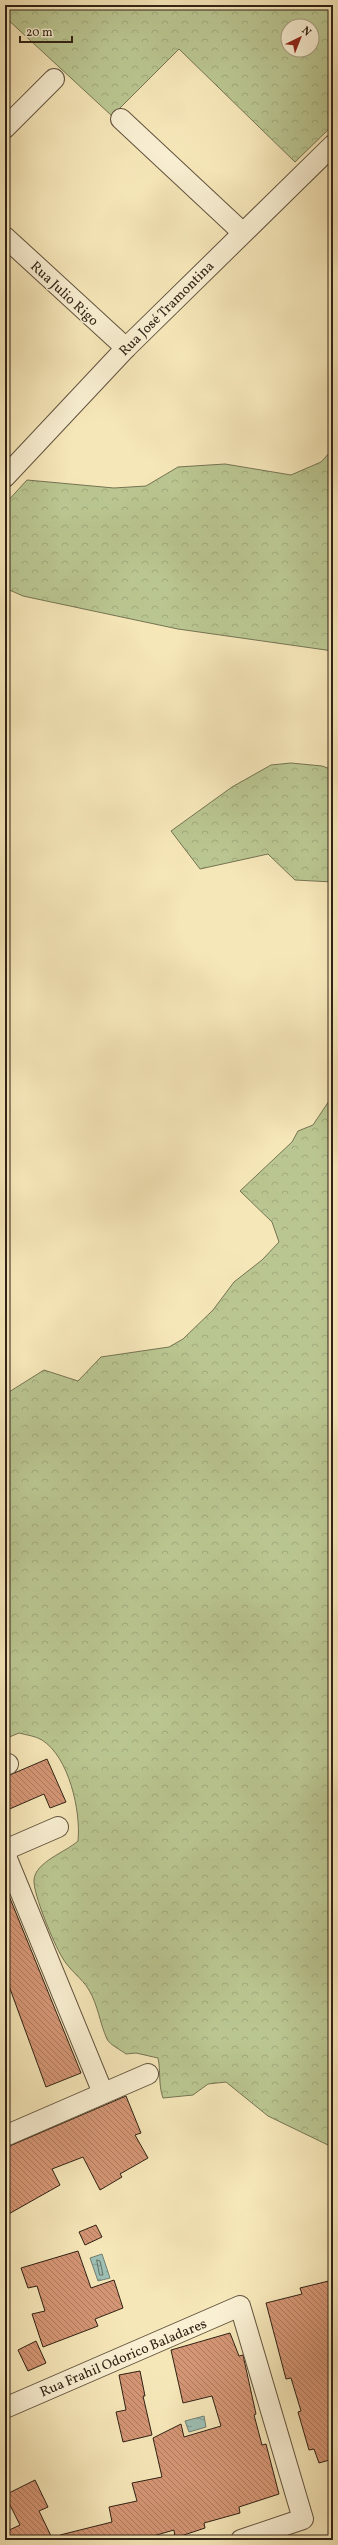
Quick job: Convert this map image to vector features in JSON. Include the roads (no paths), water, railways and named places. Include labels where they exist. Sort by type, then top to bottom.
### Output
[{"type":"street","points":[[5,128],[54,78]]},
{"type":"street","points":[[121,119],[242,232]]},
{"type":"street","name":"Rua José Tramontina","points":[[5,476],[126,348],[242,232],[333,145]]},
{"type":"street","name":"Rua Julio Rigo","points":[[5,237],[126,348]]},
{"type":"street","points":[[5,1850],[58,1828]]},
{"type":"street","points":[[5,1854],[103,2093]]},
{"type":"street","points":[[5,2136],[148,2074]]},
{"type":"street","name":"Rua Frahil Odorico Baladares","points":[[5,2408],[240,2306],[302,2520],[241,2540]]},
{"type":"water","points":[[102,2254],[110,2278],[98,2281],[90,2258]]},
{"type":"water","points":[[204,2416],[206,2427],[189,2432],[185,2421]]}]
